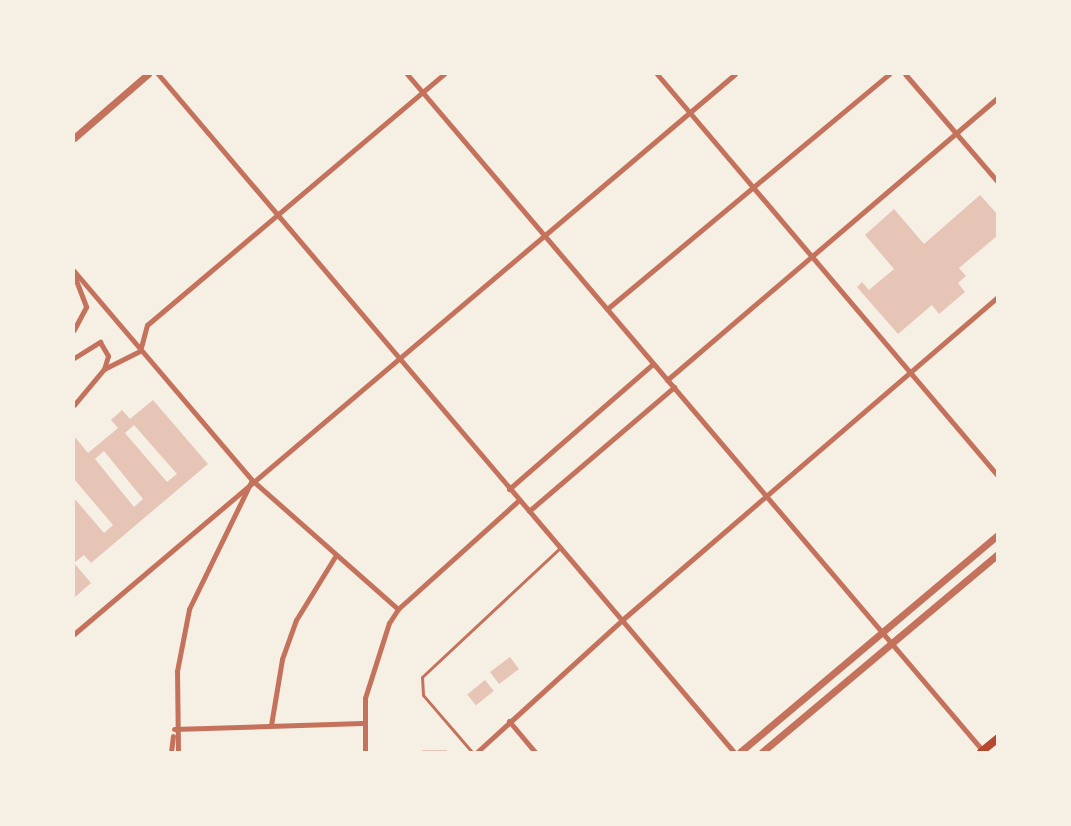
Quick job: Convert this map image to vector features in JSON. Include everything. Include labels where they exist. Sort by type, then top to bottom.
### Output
[{"type":"main road","points":[[982,752],[998,738]]},
{"type":"street","points":[[74,138],[148,74]]},
{"type":"street","points":[[158,74],[734,753]]},
{"type":"street","points":[[407,74],[982,752]]},
{"type":"street","points":[[104,369],[140,351],[147,325],[444,74]]},
{"type":"street","points":[[657,74],[998,476]]},
{"type":"street","points":[[74,633],[252,480],[735,74]]},
{"type":"street","points":[[607,309],[889,74]]},
{"type":"street","points":[[905,74],[998,182]]},
{"type":"street","points":[[667,380],[998,97]]},
{"type":"street","points":[[74,273],[252,480],[398,609]]},
{"type":"street","points":[[74,273],[86,307],[74,330]]},
{"type":"street","points":[[477,753],[509,721],[622,620],[998,297]]},
{"type":"street","points":[[74,358],[100,342],[108,356],[104,369],[74,405]]},
{"type":"street","points":[[509,489],[653,363]]},
{"type":"street","points":[[528,512],[674,387]]},
{"type":"street","points":[[171,753],[189,609],[252,480]]},
{"type":"street","points":[[365,753],[362,723],[371,670],[398,609],[519,500]]},
{"type":"street","points":[[740,753],[998,535]]},
{"type":"street","points":[[762,753],[998,554]]},
{"type":"street","points":[[271,725],[282,659],[296,620],[336,555]]},
{"type":"street","points":[[509,721],[535,753]]},
{"type":"street","points":[[174,729],[362,723]]},
{"type":"street","points":[[174,729],[178,753]]},
{"type":"lane","points":[[472,753],[423,695],[422,677],[560,548]]},
{"type":"building","points":[[980,195],[998,215],[998,235],[959,268],[966,276],[958,283],[965,292],[939,314],[932,305],[898,334],[857,287],[862,282],[869,290],[894,269],[865,235],[894,209],[924,244]]},
{"type":"building","points":[[153,400],[208,464],[91,563],[84,555],[74,563],[74,498],[104,533],[113,525],[74,479],[74,436],[88,453],[118,428],[111,420],[122,410],[130,419]],"holes":[[[134,425],[177,474],[167,482],[125,433]],[[104,451],[143,499],[134,507],[95,459]]]},
{"type":"building","points":[[74,563],[91,583],[74,598]]},
{"type":"building","points":[[510,657],[519,669],[499,684],[490,672]]},
{"type":"building","points":[[485,680],[494,691],[476,705],[467,694]]},
{"type":"building","points":[[422,750],[447,750],[447,752],[422,752]]}]
